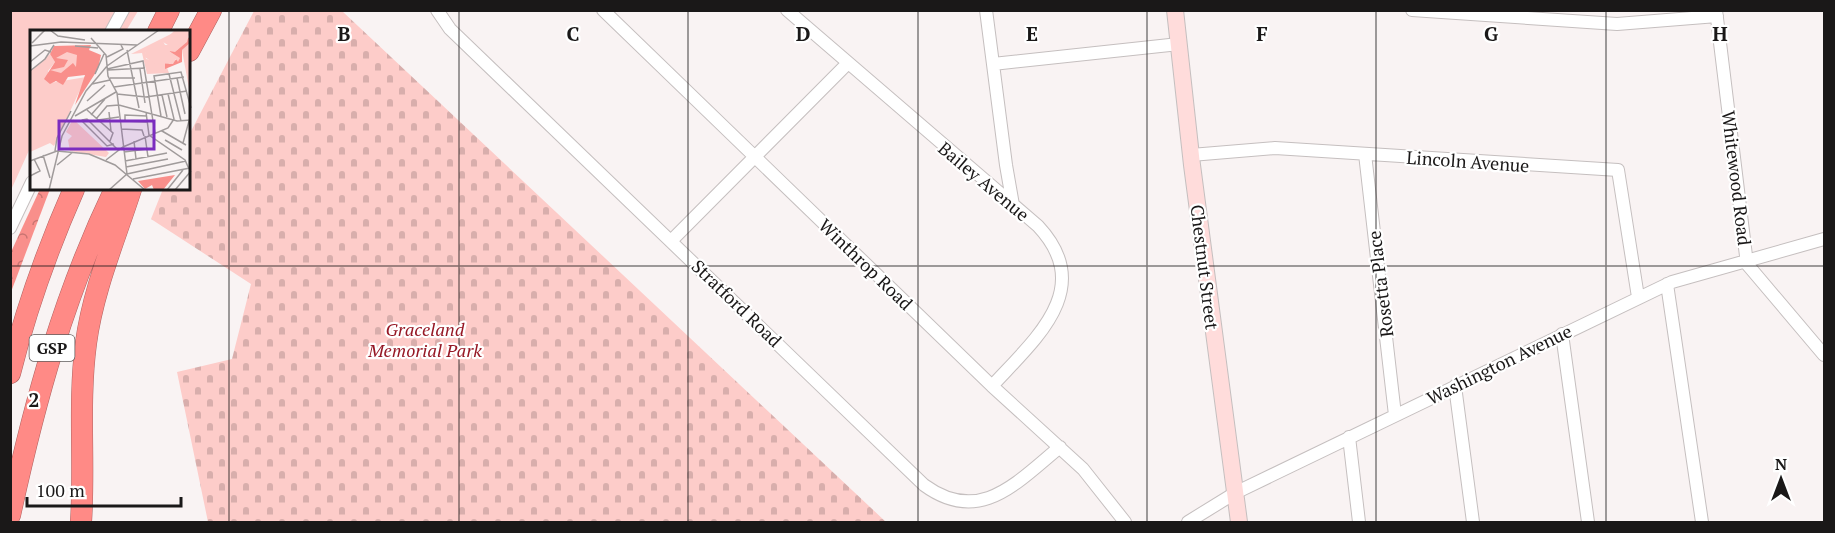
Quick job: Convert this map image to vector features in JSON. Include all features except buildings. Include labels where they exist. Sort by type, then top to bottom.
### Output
[{"type":"highway","points":[[159,30],[169,10]]},
{"type":"highway","points":[[190,49],[212,10]]},
{"type":"highway","name":"GSP","points":[[10,373],[28,307],[74,190]]},
{"type":"highway","name":"GSP","points":[[10,514],[58,328],[88,249],[115,190]]},
{"type":"highway","points":[[81,522],[82,389],[88,332],[98,291],[131,190]]},
{"type":"highway","points":[[83,486],[88,522]]},
{"type":"main road","name":"Chestnut Street","points":[[1175,10],[1191,155],[1239,522]]},
{"type":"street","points":[[112,30],[123,10]]},
{"type":"street","name":"Stratford Road","points":[[437,10],[450,28],[924,485],[955,501],[969,502],[995,497],[1060,447]]},
{"type":"street","name":"Winthrop Road","points":[[603,10],[992,386],[1083,469],[1125,522]]},
{"type":"street","name":"Bailey Avenue","points":[[788,10],[1038,226],[1052,245],[1060,268],[1060,292],[1049,322],[992,386]]},
{"type":"street","points":[[986,10],[1005,165],[1013,205]]},
{"type":"street","points":[[1412,10],[1617,24],[1716,14]]},
{"type":"street","name":"Whitewood Road","points":[[1716,14],[1747,261],[1824,355]]},
{"type":"street","points":[[993,64],[1179,44]]},
{"type":"street","points":[[672,240],[848,63]]},
{"type":"street","name":"Lincoln Avenue","points":[[1191,155],[1275,148],[1618,170],[1638,297]]},
{"type":"street","name":"Rosetta Place","points":[[1365,154],[1395,415]]},
{"type":"street","points":[[10,228],[30,186]]},
{"type":"street","name":"Washington Avenue","points":[[1188,522],[1235,493],[1667,284],[1824,239]]},
{"type":"street","points":[[1667,284],[1702,522]]},
{"type":"street","points":[[1562,334],[1588,522]]},
{"type":"street","points":[[1455,386],[1473,522]]},
{"type":"street","points":[[1349,437],[1359,522]]},
{"type":"green space","points":[[11,11],[138,11],[127,30],[30,30],[30,148],[11,190]]},
{"type":"green space","name":"Graceland Memorial Park","points":[[254,11],[342,11],[886,522],[208,522],[177,372],[232,359],[251,284],[151,219],[163,190],[190,190],[190,133]]},
{"type":"green space","points":[[40,190],[50,190],[11,292],[11,252]]}]
